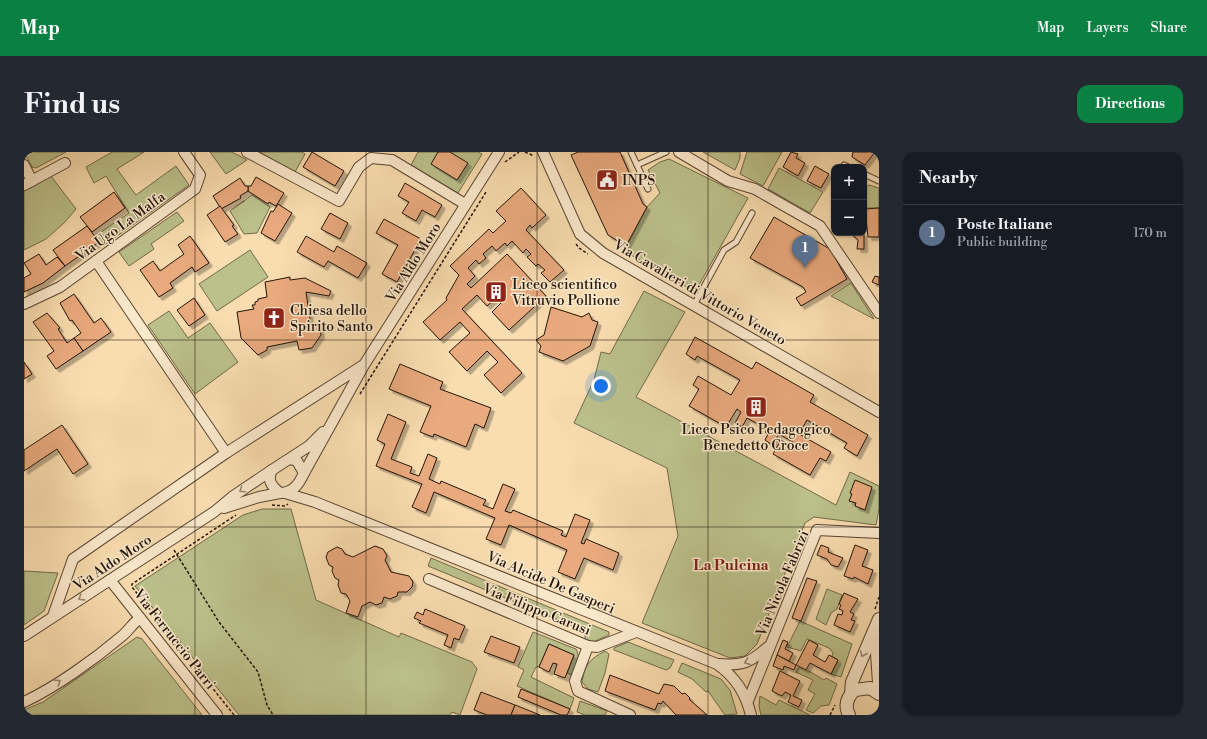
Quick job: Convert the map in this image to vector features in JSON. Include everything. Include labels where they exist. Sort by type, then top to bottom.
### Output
[{"type":"street","name":"Via Ugo La Malfa","points":[[24,304],[60,287],[195,189],[200,175],[184,152]]},
{"type":"street","points":[[247,152],[339,202],[359,167],[371,158],[392,160],[465,204]]},
{"type":"street","points":[[679,152],[728,181],[755,189],[820,226],[879,313]]},
{"type":"street","name":"Via Aldo Moro","points":[[302,477],[364,365],[465,204],[500,154]]},
{"type":"street","name":"Via Cavalieri di Vittorio Veneto","points":[[540,154],[580,234],[603,253],[879,412]]},
{"type":"street","points":[[24,165],[28,183],[65,163]]},
{"type":"street","points":[[96,261],[226,453]]},
{"type":"street","points":[[53,616],[73,559],[226,453],[364,365]]},
{"type":"street","name":"Via Aldo Moro","points":[[290,459],[309,446],[331,424]]},
{"type":"street","points":[[290,459],[297,461],[302,477],[291,490],[282,493],[270,482],[269,476],[272,470],[290,459]]},
{"type":"street","name":"Via Aldo Moro","points":[[24,636],[214,512],[232,497],[272,470]]},
{"type":"street","name":"Via Alcide De Gasperi","points":[[302,477],[304,492],[315,502]]},
{"type":"street","name":"Via Aldo Moro","points":[[214,512],[238,503],[282,493]]},
{"type":"street","name":"Via Alcide De Gasperi","points":[[282,493],[315,502],[717,664],[730,674],[738,683],[748,701],[750,715]]},
{"type":"street","name":"Via Nicola Fabrizi","points":[[748,701],[817,530],[879,533]]},
{"type":"street","name":"Via Filippo Carusi","points":[[429,579],[588,646],[597,647],[636,632]]},
{"type":"street","name":"Via Ferruccio Parri","points":[[110,580],[217,715]]},
{"type":"street","points":[[24,702],[61,680],[101,652],[123,635],[140,618]]},
{"type":"street","points":[[849,715],[846,707],[852,682],[879,619]]},
{"type":"street","points":[[879,638],[876,653],[879,683]]},
{"type":"street","points":[[717,664],[742,664],[755,659],[771,644]]},
{"type":"street","points":[[588,646],[575,681],[578,691],[630,715]]},
{"type":"street","points":[[838,715],[849,696],[855,690],[865,687],[875,690],[879,694]]},
{"type":"lane","points":[[632,152],[648,189]]},
{"type":"lane","points":[[637,165],[666,152]]},
{"type":"lane","points":[[867,175],[879,181]]},
{"type":"lane","points":[[694,305],[724,250],[736,242],[752,213]]},
{"type":"path","points":[[169,542],[219,622],[258,672],[267,705],[273,715]]},
{"type":"green space","points":[[24,152],[66,152],[36,168],[32,167]]},
{"type":"green space","points":[[112,152],[144,152],[117,169],[136,195],[176,166],[189,185],[103,246],[95,236],[129,213],[106,176],[94,183],[86,167]]},
{"type":"green space","points":[[210,152],[232,152],[247,160],[226,174]]},
{"type":"green space","points":[[259,152],[302,152],[305,154],[295,172]]},
{"type":"green space","points":[[418,152],[478,152],[482,154],[458,193],[411,165]]},
{"type":"green space","points":[[703,152],[740,152],[740,158],[735,170]]},
{"type":"green space","points":[[747,152],[782,152],[763,186],[740,174]]},
{"type":"green space","points":[[669,159],[748,198],[695,292],[624,251],[647,207],[660,193],[648,170],[660,162]]},
{"type":"green space","points":[[779,168],[823,192],[810,213],[768,189]]},
{"type":"green space","points":[[51,176],[76,209],[65,222],[46,239],[24,250],[24,191]]},
{"type":"green space","points":[[869,185],[879,188],[879,208],[867,208],[867,186]]},
{"type":"green space","points":[[252,195],[270,207],[257,233],[244,234],[230,211]]},
{"type":"green space","points":[[177,212],[184,221],[151,244],[154,249],[129,266],[119,252]]},
{"type":"green space","points":[[250,250],[268,277],[217,311],[199,284]]},
{"type":"green space","points":[[851,283],[874,319],[831,296]]},
{"type":"green space","points":[[644,291],[685,312],[636,397],[836,505],[850,472],[879,486],[879,509],[876,525],[814,517],[805,523],[757,644],[745,656],[730,658],[642,623],[678,536],[667,468],[574,423],[594,380],[601,352],[610,354]]},
{"type":"green space","points":[[169,311],[188,338],[210,323],[238,362],[195,394],[148,325]]},
{"type":"green space","points":[[262,509],[291,509],[316,600],[399,637],[401,633],[472,662],[477,669],[460,715],[452,712],[450,715],[239,715],[135,586],[243,515]]},
{"type":"green space","points":[[431,558],[609,632],[609,635],[593,642],[585,639],[585,631],[428,566]]},
{"type":"green space","points":[[24,571],[58,573],[44,611],[24,625]]},
{"type":"green space","points":[[827,589],[842,595],[837,609],[831,613],[826,625],[816,619]]},
{"type":"green space","points":[[800,621],[852,644],[841,677],[831,674],[838,660],[832,656],[833,653],[829,648],[807,639],[801,651],[787,647]]},
{"type":"green space","points":[[533,632],[576,649],[578,659],[572,675],[567,673],[574,655],[549,644],[539,667],[536,667],[531,677],[574,698],[570,709],[517,686],[524,670],[518,667]]},
{"type":"green space","points":[[137,637],[142,639],[202,715],[24,715],[24,710],[43,702]]},
{"type":"green space","points":[[628,642],[674,660],[670,668],[666,670],[614,650],[614,648]]},
{"type":"green space","points":[[605,651],[609,654],[605,673],[598,692],[588,689],[582,682],[587,666],[592,660]]},
{"type":"green space","points":[[682,663],[721,679],[730,690],[737,714],[725,715],[708,691],[706,692],[692,679],[678,672]]},
{"type":"green space","points":[[800,666],[824,680],[826,678],[837,684],[829,705],[821,706],[813,713],[806,710],[815,694],[808,690],[813,680],[796,672]]},
{"type":"green space","points":[[760,696],[776,705],[779,700],[810,715],[761,715],[759,706]]},
{"type":"green space","points":[[580,701],[607,711],[605,715],[585,715],[577,712]]},
{"type":"building","points":[[312,152],[344,171],[335,186],[303,167]]},
{"type":"building","points":[[438,152],[450,152],[468,163],[457,180],[431,164]]},
{"type":"building","name":"INPS","points":[[578,152],[620,152],[643,204],[647,207],[626,246],[608,235],[571,155]]},
{"type":"building","points":[[791,152],[798,154],[796,158],[805,163],[798,176],[783,167]]},
{"type":"building","points":[[853,152],[875,152],[866,164],[852,157]]},
{"type":"building","points":[[815,166],[829,174],[821,188],[807,181]]},
{"type":"building","points":[[256,177],[284,193],[276,206],[269,202],[268,204],[248,191],[248,186],[251,186]]},
{"type":"building","points":[[240,178],[245,186],[248,186],[248,191],[240,196],[241,198],[221,209],[213,196]]},
{"type":"building","points":[[405,183],[442,205],[435,217],[422,210],[416,221],[402,213],[409,202],[398,196]]},
{"type":"building","name":"Liceo scientifico Vitruvio Pollione","points":[[521,188],[546,215],[532,228],[530,225],[526,230],[564,270],[550,282],[541,273],[545,270],[538,264],[536,266],[527,257],[531,254],[526,249],[523,253],[512,241],[507,246],[505,243],[496,251],[492,246],[483,254],[486,258],[479,264],[476,260],[468,268],[475,276],[467,284],[471,288],[507,254],[546,296],[509,330],[492,312],[502,302],[497,297],[487,306],[477,295],[462,309],[522,373],[501,393],[484,375],[498,362],[487,351],[467,371],[449,352],[470,333],[460,322],[440,340],[423,322],[447,300],[446,298],[459,275],[450,266],[489,229],[493,233],[506,221],[496,211]]},
{"type":"building","points":[[114,192],[125,208],[92,232],[80,217]]},
{"type":"building","points":[[278,204],[292,213],[275,241],[261,233],[271,211],[273,212]]},
{"type":"building","points":[[220,206],[234,225],[232,226],[238,234],[225,242],[207,215]]},
{"type":"building","points":[[879,208],[879,237],[868,237],[867,209]]},
{"type":"building","points":[[330,213],[348,223],[340,239],[321,229]]},
{"type":"building","points":[[774,217],[830,249],[847,279],[801,306],[796,298],[806,292],[803,287],[750,258]]},
{"type":"building","points":[[384,219],[421,239],[397,282],[382,274],[398,245],[376,233]]},
{"type":"building","points":[[87,226],[99,242],[65,266],[53,250]]},
{"type":"building","points":[[190,236],[209,263],[195,272],[192,267],[170,283],[173,288],[159,297],[140,270],[153,261],[160,271],[184,254],[178,245]]},
{"type":"building","points":[[306,236],[334,252],[337,246],[367,263],[358,278],[328,261],[324,267],[297,252]]},
{"type":"building","points":[[853,236],[864,236],[864,249],[857,249],[858,240]]},
{"type":"building","points":[[39,254],[46,265],[57,257],[65,266],[43,283],[24,292],[24,278],[31,274],[24,263]]},
{"type":"building","points":[[875,276],[879,277],[879,285],[872,282]]},
{"type":"building","name":"Chiesa dello Spirito Santo","points":[[290,277],[290,280],[305,278],[331,291],[329,296],[306,292],[311,326],[320,324],[321,335],[312,348],[299,350],[297,341],[267,347],[267,350],[258,355],[241,338],[237,312],[254,309],[252,305],[255,305],[255,302],[258,301],[258,299],[267,297],[265,282]]},
{"type":"building","points":[[74,294],[94,323],[101,318],[111,332],[83,351],[74,338],[81,333],[72,320],[70,321],[60,303]]},
{"type":"building","points":[[194,298],[205,315],[189,326],[177,310]]},
{"type":"building","points":[[551,307],[582,317],[589,313],[592,320],[598,322],[590,346],[563,361],[539,352],[541,346],[536,340],[544,335]]},
{"type":"building","points":[[47,313],[60,328],[58,329],[67,343],[74,338],[83,351],[56,369],[47,356],[54,351],[33,322]]},
{"type":"building","name":"Liceo Psico Pedagogico Benedetto Croce","points":[[695,337],[752,369],[756,362],[814,395],[810,402],[868,435],[857,456],[844,448],[847,443],[807,420],[799,434],[831,452],[826,461],[820,458],[810,475],[773,454],[781,440],[791,446],[793,442],[779,434],[772,445],[765,440],[768,434],[765,432],[767,429],[747,418],[742,427],[735,423],[741,412],[737,409],[726,427],[689,406],[699,389],[693,385],[698,376],[731,395],[740,380],[697,356],[695,360],[686,354]]},
{"type":"building","points":[[24,362],[32,374],[24,379]]},
{"type":"building","points":[[400,364],[443,382],[440,389],[491,408],[484,428],[475,424],[466,447],[434,434],[433,437],[420,432],[431,406],[389,389]]},
{"type":"building","points":[[388,414],[406,422],[391,459],[412,467],[410,473],[419,476],[428,454],[437,458],[429,479],[440,484],[441,481],[486,500],[483,505],[493,509],[503,484],[515,489],[505,511],[511,513],[513,510],[563,531],[561,535],[566,537],[575,514],[590,520],[581,543],[584,544],[586,539],[619,553],[613,570],[584,558],[575,579],[558,572],[567,550],[509,525],[501,545],[486,539],[495,518],[434,492],[426,513],[412,507],[422,484],[376,466],[385,444],[377,440]]},
{"type":"building","points":[[62,425],[88,464],[73,474],[57,449],[24,471],[24,450]]},
{"type":"building","points":[[855,480],[872,487],[865,510],[855,506],[856,503],[849,501],[852,494],[850,493]]},
{"type":"building","points":[[821,545],[829,548],[828,552],[843,558],[838,567],[831,565],[827,559],[817,555]]},
{"type":"building","points":[[855,545],[868,550],[862,566],[873,570],[868,584],[854,577],[853,579],[844,576]]},
{"type":"building","points":[[375,546],[383,549],[387,556],[385,560],[391,572],[409,576],[413,582],[412,587],[407,592],[398,592],[397,596],[390,599],[384,597],[382,603],[376,605],[370,602],[362,606],[358,617],[346,613],[350,601],[346,594],[341,593],[338,585],[339,580],[335,578],[332,571],[333,567],[329,565],[326,557],[328,552],[337,547],[342,549],[345,554],[353,557]]},
{"type":"building","points":[[807,578],[817,581],[801,621],[792,618]]},
{"type":"building","points":[[844,593],[858,599],[850,612],[854,614],[851,620],[855,621],[850,632],[834,625],[838,614],[842,615],[843,611],[839,609],[841,605],[839,604]]},
{"type":"building","points":[[425,609],[465,626],[459,640],[454,638],[451,648],[444,645],[448,635],[419,623],[421,621],[414,618],[417,612],[423,615]]},
{"type":"building","points":[[491,636],[520,647],[514,663],[484,652]]},
{"type":"building","points":[[783,640],[788,642],[785,649],[793,653],[789,661],[777,655]]},
{"type":"building","points":[[809,640],[818,645],[813,655],[825,662],[829,655],[838,660],[831,674],[810,663],[806,670],[796,665]]},
{"type":"building","points":[[549,644],[574,655],[565,678],[554,674],[557,664],[553,663],[549,672],[539,667]]},
{"type":"building","points":[[777,655],[796,665],[794,670],[784,666],[783,670],[773,666]]},
{"type":"building","points":[[780,671],[800,681],[793,696],[802,700],[799,707],[788,702],[791,695],[785,692],[782,696],[772,691]]},
{"type":"building","points":[[610,675],[659,694],[664,684],[674,686],[682,694],[685,693],[690,698],[689,699],[707,715],[676,715],[663,701],[661,704],[658,703],[655,710],[605,691]]},
{"type":"building","points":[[521,689],[570,709],[567,715],[561,715],[518,697]]},
{"type":"building","points":[[481,692],[515,705],[511,715],[487,715],[474,710]]},
{"type":"building","points":[[515,705],[540,715],[511,715]]},
{"type":"place","name":"INPS","points":[[607,180]]},
{"type":"place","name":"Poste Italiane","points":[[805,268]]},
{"type":"place","name":"Liceo scientifico Vitruvio Pollione","points":[[496,292]]},
{"type":"place","name":"Chiesa dello Spirito Santo","points":[[274,318]]},
{"type":"place","name":"Liceo Psico Pedagogico Benedetto Croce","points":[[756,407]]},
{"type":"district","name":"La Pulcina","points":[[731,565]]}]
